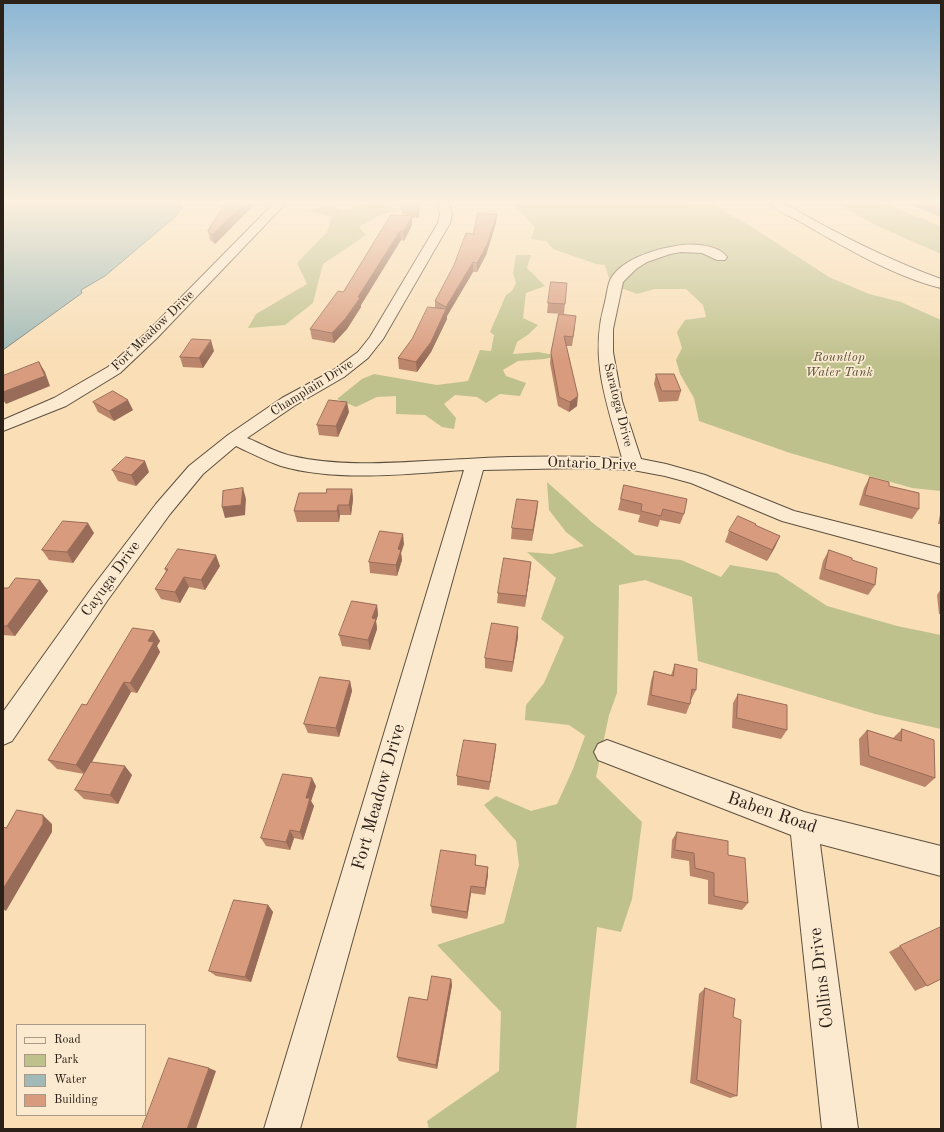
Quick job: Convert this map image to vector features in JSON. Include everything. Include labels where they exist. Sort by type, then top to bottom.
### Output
[{"type":"street","name":"Fort Meadow Drive","points":[[3,426],[60,402],[114,370],[152,335],[229,256]]},
{"type":"street","name":"Champlain Drive","points":[[234,439],[288,402],[338,374],[363,355],[376,339],[425,256]]},
{"type":"street","name":"Saratoga Drive","points":[[633,464],[606,360],[605,335],[614,299],[616,282],[620,276],[637,262],[655,256]]},
{"type":"street","points":[[871,256],[941,284]]},
{"type":"street","name":"Ontario Drive","points":[[234,439],[286,461],[316,467],[353,469],[475,464],[580,462],[633,464],[666,470],[698,479],[789,516],[941,556]]},
{"type":"street","name":"Cayuga Drive","points":[[3,733],[99,595],[163,509],[196,470],[234,439]]},
{"type":"street","name":"Fort Meadow Drive","points":[[282,1129],[475,464]]},
{"type":"street","name":"Baben Road","points":[[606,752],[804,826],[941,861]]},
{"type":"street","name":"Collins Drive","points":[[804,826],[840,1129]]},
{"type":"green space","points":[[304,256],[335,256],[323,264],[313,303],[285,325],[248,328],[256,314],[307,284],[297,263]]},
{"type":"green space","points":[[516,256],[531,256],[527,268],[545,286],[526,293],[523,318],[538,325],[529,334],[517,342],[513,354],[538,352],[560,356],[518,361],[503,370],[506,376],[526,383],[520,396],[500,394],[486,403],[477,397],[455,395],[444,404],[456,418],[454,429],[442,427],[425,415],[396,414],[396,396],[377,397],[356,407],[337,399],[362,379],[374,374],[437,385],[468,381],[480,350],[491,351],[494,335],[490,332],[506,295],[512,291],[516,283],[513,273]]},
{"type":"green space","name":"Rounttop Water Tank","points":[[573,256],[796,256],[829,277],[869,294],[901,302],[941,320],[941,491],[912,488],[790,453],[699,421],[694,398],[680,374],[676,360],[682,348],[677,332],[685,320],[706,317],[703,305],[686,289],[655,289],[637,294],[624,289],[612,288],[605,265],[596,264]]},
{"type":"green space","points":[[547,482],[594,524],[635,555],[681,560],[721,577],[730,565],[777,573],[827,606],[897,626],[941,635],[941,729],[875,714],[698,661],[692,597],[645,580],[619,585],[617,693],[609,715],[596,777],[642,822],[632,899],[621,932],[597,927],[576,1129],[429,1129],[427,1121],[499,1071],[501,1012],[437,945],[504,923],[519,865],[516,841],[484,805],[496,796],[531,811],[557,804],[573,769],[585,736],[569,725],[525,720],[526,705],[544,683],[564,637],[541,619],[556,578],[527,552],[552,554],[584,546],[566,532],[549,510]]},
{"type":"water","points":[[3,256],[129,256],[105,276],[81,290],[82,293],[3,350]]},
{"type":"building","points":[[366,256],[384,256],[358,297],[360,298],[345,319],[332,333],[310,329],[338,291],[343,292]]},
{"type":"building","points":[[457,256],[481,256],[477,263],[473,262],[446,307],[435,301]]},
{"type":"building","points":[[551,282],[567,283],[565,304],[548,303]]},
{"type":"building","points":[[428,307],[446,309],[431,342],[416,362],[398,358],[412,339]]},
{"type":"building","points":[[559,314],[576,316],[573,337],[564,336],[578,396],[570,402],[559,397],[551,353]]},
{"type":"building","points":[[192,339],[211,340],[199,358],[180,357]]},
{"type":"building","points":[[39,362],[45,376],[3,392],[3,376]]},
{"type":"building","points":[[656,374],[674,374],[681,391],[662,391]]},
{"type":"building","points":[[113,391],[128,400],[109,411],[93,402]]},
{"type":"building","points":[[329,400],[347,402],[336,426],[317,425]]},
{"type":"building","points":[[126,457],[145,461],[131,475],[112,470]]},
{"type":"building","points":[[870,477],[889,482],[889,486],[919,493],[919,509],[865,495]]},
{"type":"building","points":[[624,485],[687,499],[684,514],[663,509],[661,516],[641,511],[642,504],[621,499]]},
{"type":"building","points":[[243,488],[241,505],[222,507],[223,491]]},
{"type":"building","points":[[327,489],[352,489],[349,505],[338,505],[337,511],[294,511],[299,493],[326,493]]},
{"type":"building","points":[[517,499],[538,501],[533,530],[512,528]]},
{"type":"building","points":[[738,516],[780,536],[772,550],[729,531]]},
{"type":"building","points":[[63,521],[88,523],[67,552],[42,550]]},
{"type":"building","points":[[380,531],[403,534],[398,549],[401,550],[396,565],[369,562]]},
{"type":"building","points":[[178,549],[216,555],[201,580],[184,577],[175,592],[155,589],[168,569],[165,569]]},
{"type":"building","points":[[829,550],[852,558],[852,560],[877,568],[875,585],[825,569]]},
{"type":"building","points":[[504,558],[531,562],[526,596],[498,593]]},
{"type":"building","points":[[16,578],[40,580],[7,626],[3,626],[3,588],[8,588]]},
{"type":"building","points":[[352,601],[377,605],[372,618],[376,619],[368,640],[339,635]]},
{"type":"building","points":[[492,623],[518,627],[513,662],[485,658]]},
{"type":"building","points":[[133,628],[154,631],[148,641],[154,642],[130,683],[124,682],[76,765],[48,760],[82,704],[86,705]]},
{"type":"building","points":[[675,664],[697,669],[696,690],[692,689],[690,704],[651,695],[654,671],[673,676]]},
{"type":"building","points":[[320,677],[350,681],[336,728],[304,724]]},
{"type":"building","points":[[738,694],[787,705],[787,730],[737,718]]},
{"type":"building","points":[[902,729],[934,740],[935,778],[869,756],[867,730],[901,741]]},
{"type":"building","points":[[464,740],[496,744],[490,782],[457,776]]},
{"type":"building","points":[[91,762],[125,766],[110,795],[75,790]]},
{"type":"building","points":[[283,774],[312,778],[306,798],[310,798],[300,832],[290,830],[286,842],[261,838]]},
{"type":"building","points":[[17,810],[43,815],[43,824],[3,889],[3,827],[6,828]]},
{"type":"building","points":[[677,832],[728,841],[728,855],[745,858],[748,903],[714,896],[714,873],[695,868],[694,853],[675,850]]},
{"type":"building","points":[[441,850],[476,855],[475,865],[488,867],[485,888],[471,886],[467,912],[431,906]]},
{"type":"building","points":[[234,900],[268,905],[245,977],[209,971]]},
{"type":"building","points":[[941,927],[941,979],[927,986],[900,946]]},
{"type":"building","points":[[432,976],[451,979],[436,1065],[397,1057],[409,997],[427,1000]]},
{"type":"building","points":[[705,988],[735,999],[733,1017],[741,1020],[737,1096],[697,1080]]},
{"type":"building","points":[[169,1058],[209,1068],[187,1129],[142,1129]]}]
